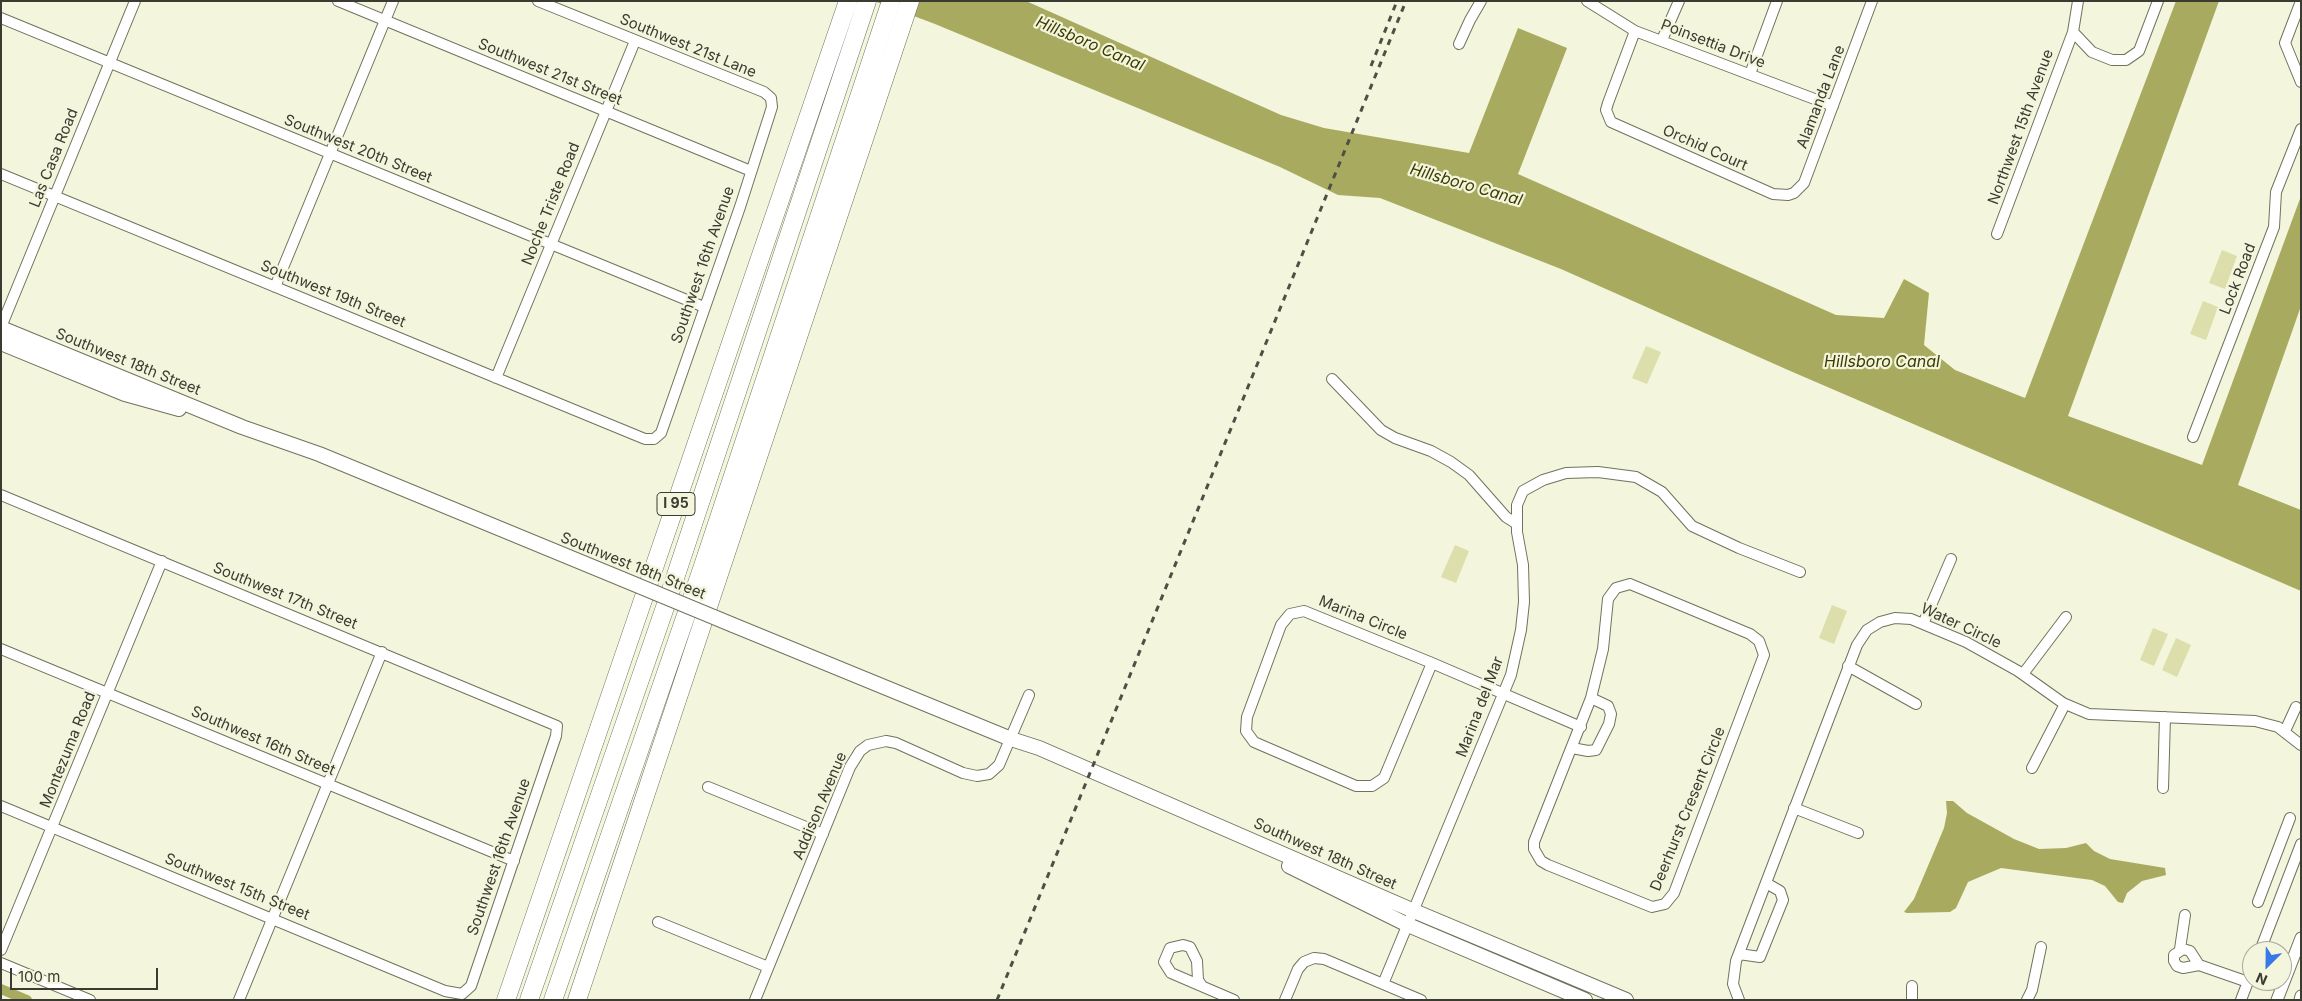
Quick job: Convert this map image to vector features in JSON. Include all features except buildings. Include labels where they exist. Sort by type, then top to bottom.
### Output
[{"type":"highway","points":[[553,1000],[699,576],[891,1]]},
{"type":"highway","points":[[576,1000],[910,1]]},
{"type":"highway","name":"I 95","points":[[506,1000],[847,5]]},
{"type":"highway","points":[[529,1000],[672,587],[865,9]]},
{"type":"main road","name":"Southwest 18th Street","points":[[1,328],[242,427],[319,454],[1011,739],[1040,748],[1414,911],[1626,1000]]},
{"type":"main road","name":"Southwest 18th Street","points":[[1,343],[125,394],[242,427]]},
{"type":"main road","name":"Southwest 18th Street","points":[[1011,739],[1039,756],[1277,860],[1408,925],[1584,1000]]},
{"type":"street","name":"Las Casa Road","points":[[1,328],[135,1]]},
{"type":"street","name":"Southwest 21st Street","points":[[338,1],[751,171]]},
{"type":"street","points":[[275,287],[393,1]]},
{"type":"street","name":"Southwest 21st Lane","points":[[538,1],[764,92],[772,98]]},
{"type":"street","points":[[1460,44],[1470,20],[1482,1]]},
{"type":"street","name":"Poinsettia Drive","points":[[1587,1],[1635,31],[1834,106]]},
{"type":"street","points":[[1662,40],[1679,1]]},
{"type":"street","points":[[1750,74],[1777,1]]},
{"type":"street","name":"Alamanda Lane","points":[[1788,195],[1794,193],[1804,183],[1872,1]]},
{"type":"street","points":[[2078,1],[2073,32],[2092,52],[2112,60],[2126,60],[2139,51],[2158,1]]},
{"type":"street","points":[[2301,1],[2285,44],[2301,82]]},
{"type":"street","name":"Southwest 20th Street","points":[[1,18],[704,307]]},
{"type":"street","name":"Orchid Court","points":[[1635,31],[1606,110],[1611,122],[1773,194],[1788,195]]},
{"type":"street","name":"Northwest 15th Avenue","points":[[1997,234],[2073,32]]},
{"type":"street","name":"Noche Triste Road","points":[[496,378],[635,41]]},
{"type":"street","name":"Southwest 16th Avenue","points":[[654,439],[661,433],[751,171],[772,107],[772,98]]},
{"type":"street","name":"Lock Road","points":[[2193,437],[2274,227],[2276,192],[2301,129]]},
{"type":"street","name":"Southwest 19th Street","points":[[1,174],[645,439],[654,439]]},
{"type":"street","points":[[1332,379],[1381,430],[1395,438],[1431,451],[1451,462],[1469,475],[1506,517],[1517,524]]},
{"type":"street","name":"Marina del Mar","points":[[1408,925],[1504,695],[1518,648],[1524,602],[1517,524],[1517,505],[1522,491],[1550,477],[1582,471],[1629,475],[1644,480],[1662,492],[1692,526],[1739,548],[1800,572]]},
{"type":"street","name":"Southwest 17th Street","points":[[1,495],[556,726]]},
{"type":"street","points":[[1923,624],[1951,559]]},
{"type":"street","name":"Montezuma Road","points":[[1,950],[162,561]]},
{"type":"street","name":"Deerhurst Cresent Circle","points":[[1623,585],[1637,585],[1750,634],[1759,641],[1762,648],[1762,662],[1752,690],[1674,893],[1665,904],[1652,907],[1645,906],[1548,865],[1537,856],[1534,842],[1591,698],[1603,649],[1608,600],[1616,588],[1623,585]]},
{"type":"street","name":"Marina Circle","points":[[1311,612],[1432,663],[1384,778],[1372,786],[1356,786],[1254,742],[1246,731],[1247,716],[1282,625],[1290,614],[1311,612]]},
{"type":"street","points":[[2023,674],[2066,617]]},
{"type":"street","name":"Water Circle","points":[[1739,1000],[1733,976],[1739,954],[1848,666],[1860,638],[1873,625],[1895,618],[1911,619],[1923,624],[1986,652],[2023,674],[2076,710],[2100,716],[2256,721],[2285,731],[2301,745]]},
{"type":"street","name":"Southwest 16th Street","points":[[1,648],[514,861]]},
{"type":"street","points":[[238,1000],[382,652]]},
{"type":"street","points":[[1432,663],[1581,727]]},
{"type":"street","points":[[1848,666],[1916,704]]},
{"type":"street","name":"Addison Avenue","points":[[754,1000],[850,767],[860,750],[868,745],[886,742],[896,743],[963,773],[977,776],[989,774],[999,765],[1029,695]]},
{"type":"street","points":[[1572,748],[1588,751],[1596,750],[1608,724],[1611,714],[1608,706],[1591,698]]},
{"type":"street","points":[[2032,768],[2065,704]]},
{"type":"street","points":[[2285,731],[2296,706]]},
{"type":"street","points":[[2163,788],[2165,717]]},
{"type":"street","name":"Southwest 16th Avenue","points":[[462,994],[470,986],[514,861],[556,736],[556,726]]},
{"type":"street","points":[[708,787],[823,834]]},
{"type":"street","name":"Southwest 15th Street","points":[[1,806],[445,991],[462,994]]},
{"type":"street","points":[[1794,808],[1858,833]]},
{"type":"street","points":[[2258,902],[2290,818]]},
{"type":"street","points":[[2264,941],[2301,843],[2284,836]]},
{"type":"street","points":[[1739,954],[1760,957],[1783,900],[1780,891],[1766,883]]},
{"type":"street","points":[[2185,915],[2180,949],[2174,956],[2177,966],[2184,968],[2199,965],[2242,980]]},
{"type":"street","points":[[658,922],[768,967]]},
{"type":"street","points":[[1384,984],[1408,925]]},
{"type":"street","points":[[2276,1000],[2301,938]]},
{"type":"street","points":[[1202,986],[1198,980],[1197,961],[1190,947],[1183,945],[1170,948],[1164,958],[1166,968],[1179,978],[1234,1000]]},
{"type":"street","points":[[2027,1000],[2032,990],[2041,948]]},
{"type":"street","points":[[2180,949],[2190,951],[2199,965]]},
{"type":"street","points":[[1285,1000],[1298,969],[1304,962],[1314,958],[1324,959],[1422,1000]]},
{"type":"street","points":[[1,963],[90,1000]]},
{"type":"street","points":[[1912,986],[1912,1000]]},
{"type":"shaded area","points":[[2222,250],[2237,256],[2225,289],[2209,283]]},
{"type":"shaded area","points":[[2203,301],[2218,307],[2206,340],[2190,334]]},
{"type":"shaded area","points":[[1646,346],[1661,352],[1647,384],[1632,378]]},
{"type":"shaded area","points":[[1455,545],[1469,551],[1456,583],[1441,577]]},
{"type":"shaded area","points":[[1832,605],[1847,611],[1834,644],[1819,638]]},
{"type":"shaded area","points":[[2153,628],[2168,634],[2154,666],[2140,660]]},
{"type":"shaded area","points":[[2176,638],[2191,645],[2177,677],[2162,670]]},
{"type":"water","name":"Hillsboro Canal","points":[[874,1],[1026,1],[1281,115],[1324,128],[1469,153],[1518,28],[1567,48],[1518,174],[1836,315],[1884,318],[1904,279],[1929,293],[1924,345],[1955,370],[2025,398],[2176,1],[2219,1],[2068,416],[2202,465],[2301,196],[2301,306],[2238,485],[2301,510],[2301,591],[1788,370],[1561,269],[1380,198],[1338,195],[1280,167],[935,24]]},
{"type":"water","points":[[1946,801],[1953,801],[1967,813],[2014,839],[2039,849],[2066,848],[2086,843],[2094,851],[2110,859],[2165,868],[2166,875],[2142,881],[2127,893],[2123,903],[2118,902],[2105,886],[2092,880],[2001,868],[1968,882],[1956,908],[1950,912],[1904,912],[1914,899],[1944,828],[1947,813]]},
{"type":"waterway","points":[[1,989],[27,1000]]},
{"type":"railway","points":[[1371,66],[1397,1]]},
{"type":"railway","points":[[997,1000],[1406,1]]}]
